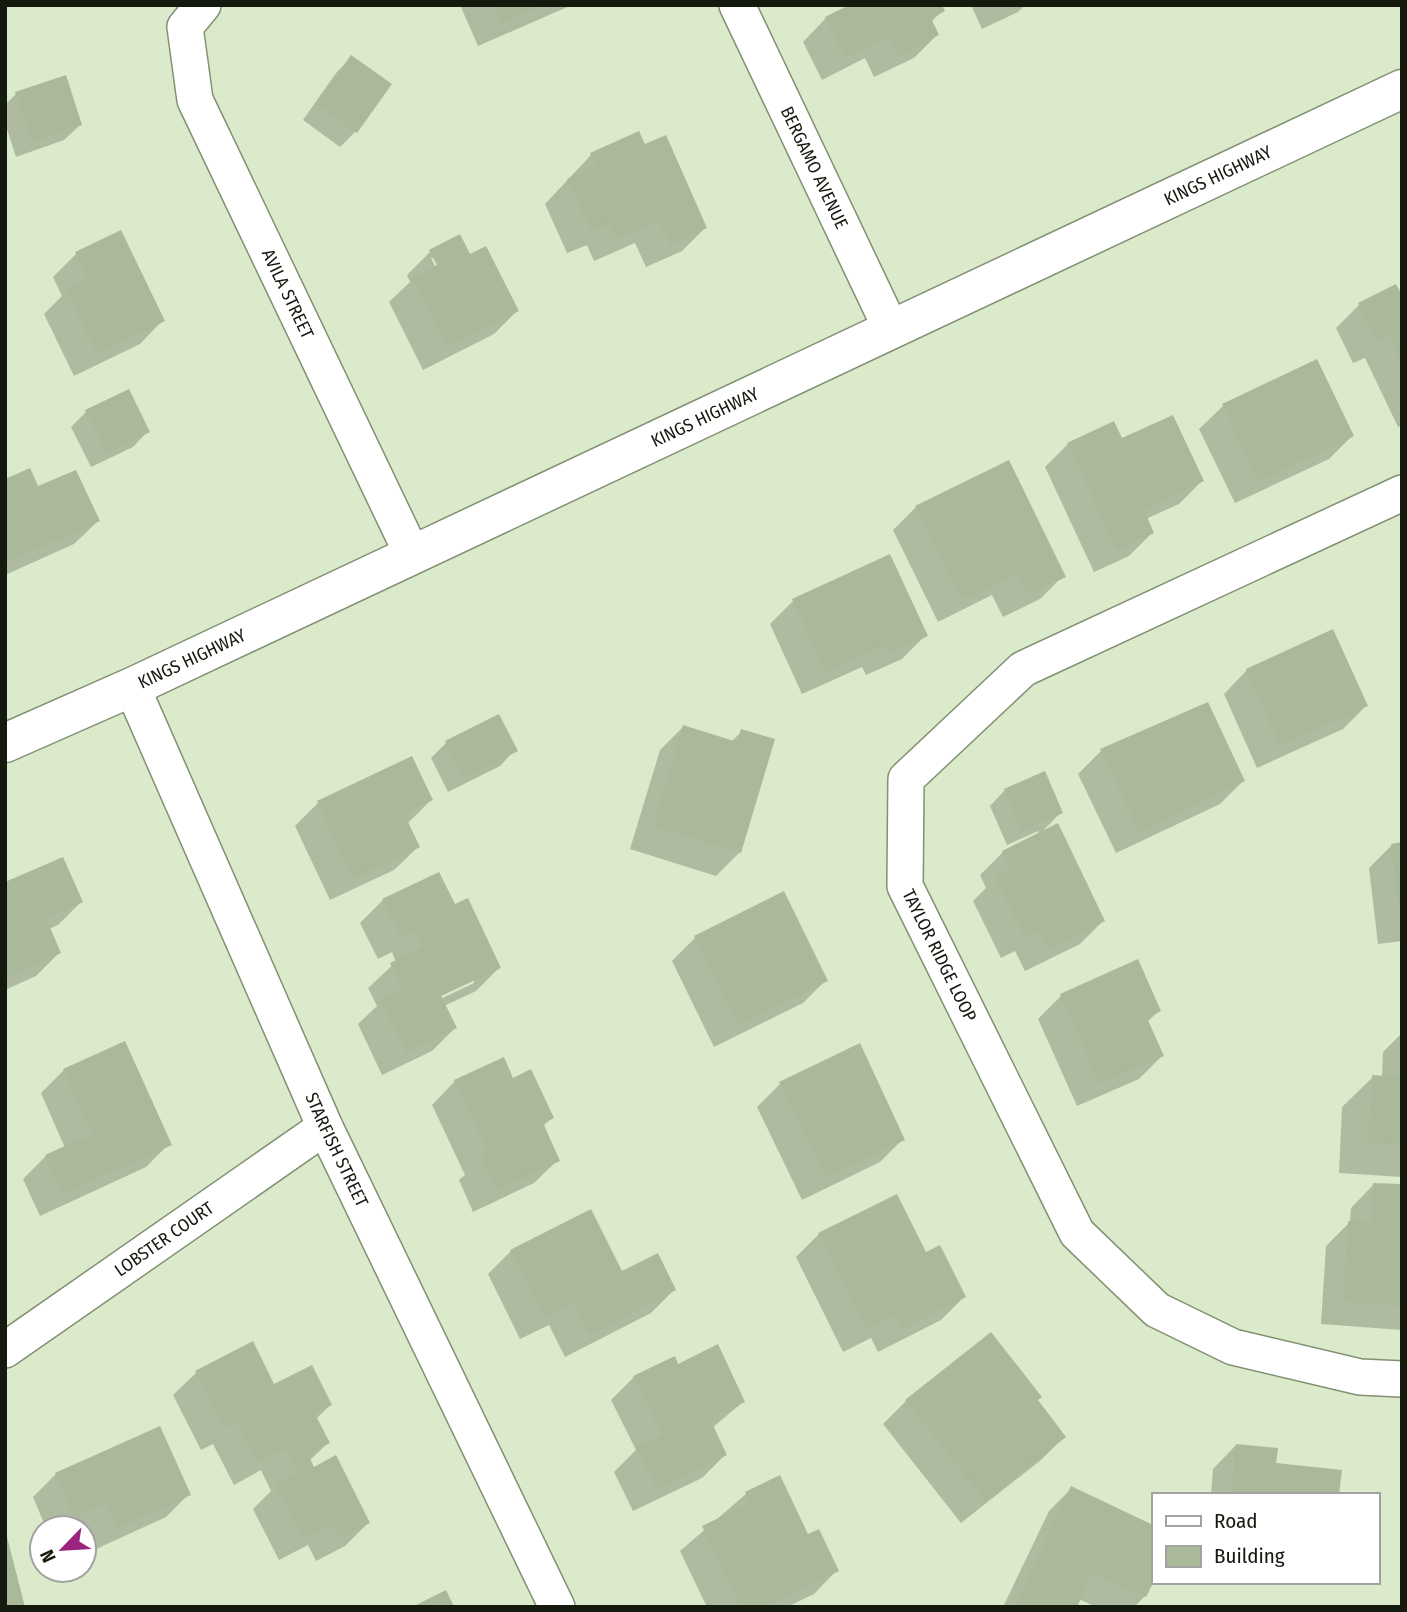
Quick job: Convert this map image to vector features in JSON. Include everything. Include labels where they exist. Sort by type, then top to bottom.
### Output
[{"type":"street","name":"BERGAMO AVENUE","points":[[737,5],[891,329]]},
{"type":"street","name":"AVILA STREET","points":[[194,16],[195,100],[412,554]]},
{"type":"street","name":"KINGS HIGHWAY","points":[[5,743],[132,687],[1402,89]]},
{"type":"street","name":"TAYLOR RIDGE LOOP","points":[[1402,493],[1023,669],[906,779],[905,886],[1077,1233],[1157,1310],[1233,1347],[1360,1377],[1402,1379]]},
{"type":"street","name":"STARFISH STREET","points":[[132,687],[325,1127],[557,1607]]},
{"type":"street","name":"LOBSTER COURT","points":[[5,1350],[325,1127]]},
{"type":"building","points":[[493,5],[545,5],[501,24]]},
{"type":"building","points":[[849,5],[942,5],[945,11],[931,18],[939,35],[898,56],[889,36],[845,58],[825,17]]},
{"type":"building","points":[[351,55],[392,84],[357,133],[317,104]]},
{"type":"building","points":[[66,75],[82,125],[32,142],[15,92]]},
{"type":"building","points":[[639,131],[645,144],[666,135],[707,228],[670,245],[659,221],[617,239],[610,223],[591,231],[567,179],[595,166],[590,153]]},
{"type":"building","points":[[121,230],[165,321],[97,354],[66,290],[88,279],[75,252]]},
{"type":"building","points":[[460,234],[470,254],[486,246],[519,311],[447,348],[412,278],[437,265],[429,250]]},
{"type":"building","points":[[1396,284],[1402,295],[1402,364],[1388,336],[1376,341],[1358,303]]},
{"type":"building","points":[[1317,359],[1354,436],[1259,482],[1222,404]]},
{"type":"building","points":[[129,389],[150,432],[106,453],[85,410]]},
{"type":"building","points":[[1173,415],[1204,481],[1144,510],[1154,533],[1117,550],[1067,443],[1114,421],[1122,438]]},
{"type":"building","points":[[1009,460],[1066,577],[1027,595],[1016,573],[961,600],[915,506]]},
{"type":"building","points":[[30,468],[38,486],[76,470],[100,521],[5,563],[5,479]]},
{"type":"building","points":[[890,554],[928,636],[889,653],[886,645],[826,672],[792,599]]},
{"type":"building","points":[[1333,629],[1368,706],[1280,746],[1246,669]]},
{"type":"building","points":[[1208,702],[1245,781],[1139,832],[1100,749]]},
{"type":"building","points":[[499,714],[518,751],[463,778],[445,741]]},
{"type":"building","points":[[683,725],[737,742],[741,729],[775,739],[741,853],[653,826]]},
{"type":"building","points":[[412,756],[433,800],[404,814],[420,847],[353,879],[317,801]]},
{"type":"building","points":[[1045,771],[1063,813],[1022,831],[1004,789]]},
{"type":"building","points":[[1058,823],[1105,921],[1048,949],[1039,930],[1024,936],[995,877],[1011,869],[1002,851]]},
{"type":"building","points":[[1402,842],[1402,915],[1400,915],[1391,844]]},
{"type":"building","points":[[63,857],[83,902],[46,918],[61,953],[6,978],[5,882]]},
{"type":"building","points":[[439,872],[455,904],[468,898],[501,968],[441,996],[457,1028],[406,1053],[380,1000],[402,989],[390,963],[423,947],[415,930],[401,937],[382,899]]},
{"type":"building","points":[[784,891],[828,981],[738,1025],[694,936]]},
{"type":"building","points":[[1138,959],[1161,1011],[1147,1018],[1164,1056],[1100,1084],[1060,994]]},
{"type":"building","points":[[125,1041],[172,1145],[63,1194],[45,1155],[92,1134],[63,1069]]},
{"type":"building","points":[[860,1043],[905,1140],[826,1178],[779,1082]]},
{"type":"building","points":[[504,1057],[513,1078],[531,1069],[554,1118],[543,1123],[560,1161],[497,1190],[481,1156],[488,1153],[454,1080]]},
{"type":"building","points":[[1372,1075],[1402,1077],[1402,1145],[1368,1143]]},
{"type":"building","points":[[1373,1183],[1402,1184],[1402,1306],[1343,1302],[1348,1221],[1370,1222]]},
{"type":"building","points":[[897,1194],[926,1252],[940,1245],[966,1297],[901,1330],[895,1316],[866,1330],[818,1233]]},
{"type":"building","points":[[591,1209],[622,1271],[658,1253],[676,1290],[589,1335],[572,1303],[544,1317],[510,1250]]},
{"type":"building","points":[[991,1332],[1042,1397],[1038,1400],[1066,1437],[985,1501],[905,1400]]},
{"type":"building","points":[[253,1341],[274,1384],[312,1365],[332,1405],[315,1414],[330,1443],[308,1454],[314,1467],[336,1455],[370,1523],[339,1539],[331,1524],[302,1538],[275,1485],[297,1473],[285,1448],[257,1463],[237,1422],[225,1428],[195,1371]]},
{"type":"building","points":[[718,1344],[745,1402],[710,1419],[727,1455],[657,1489],[636,1447],[662,1435],[633,1376],[675,1356],[678,1364]]},
{"type":"building","points":[[160,1426],[191,1495],[118,1528],[107,1503],[83,1514],[72,1514],[55,1473]]},
{"type":"building","points":[[1236,1444],[1278,1448],[1276,1463],[1342,1470],[1339,1493],[1231,1493]]},
{"type":"building","points":[[780,1475],[808,1534],[819,1529],[839,1571],[764,1607],[740,1607],[702,1526],[750,1503],[745,1492]]},
{"type":"building","points":[[1071,1486],[1152,1525],[1152,1584],[1146,1597],[1093,1572],[1077,1607],[1014,1607]]},
{"type":"building","points":[[6,1533],[25,1607],[5,1607]]},
{"type":"building","points":[[446,1590],[454,1607],[412,1607]]}]
